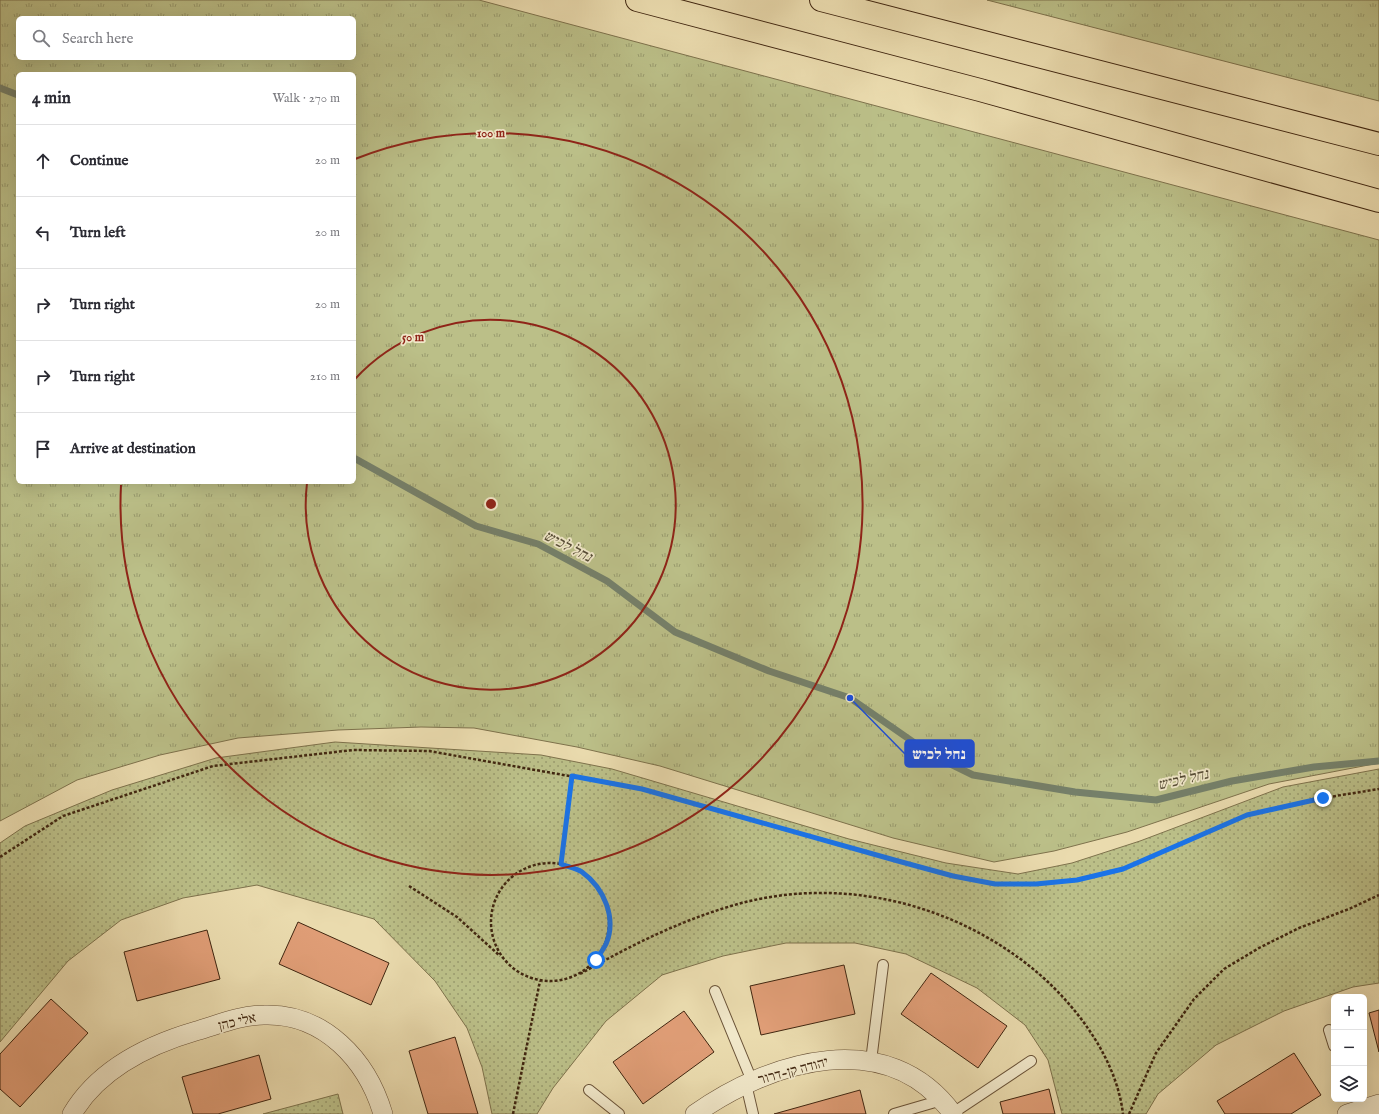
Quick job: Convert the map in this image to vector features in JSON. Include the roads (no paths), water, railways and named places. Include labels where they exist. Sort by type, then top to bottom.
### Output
[{"type":"highway","points":[[637,0],[980,90],[1379,202]]},
{"type":"highway","points":[[820,0],[1379,144]]},
{"type":"street","name":"אלי כהן","points":[[72,1114],[92,1088],[114,1069],[142,1052],[172,1038],[232,1020],[263,1015],[291,1017],[314,1026],[338,1040],[354,1056],[379,1102],[383,1114]]},
{"type":"street","name":"יהודה קן-דרור","points":[[695,1114],[718,1098],[772,1073],[828,1060],[853,1059],[871,1061],[900,1069],[919,1079],[950,1109]]},
{"type":"street","points":[[1351,1108],[1379,1104]]},
{"type":"lane","points":[[871,1061],[883,965]]},
{"type":"lane","points":[[715,991],[749,1083],[753,1114]]},
{"type":"lane","points":[[1329,1030],[1331,1036]]},
{"type":"lane","points":[[894,1114],[950,1109],[1031,1061]]},
{"type":"lane","points":[[589,1090],[619,1114]]},
{"type":"waterway","name":"נחל לכיש","points":[[0,88],[16,94]]},
{"type":"waterway","name":"נחל לכיש","points":[[356,459],[476,526],[538,544],[607,581],[675,632],[769,671],[850,698],[932,755],[973,775],[1075,792],[1156,800],[1232,781],[1314,767],[1379,761]]},
{"type":"place","name":"נחל לכיש","points":[[850,698]]}]
